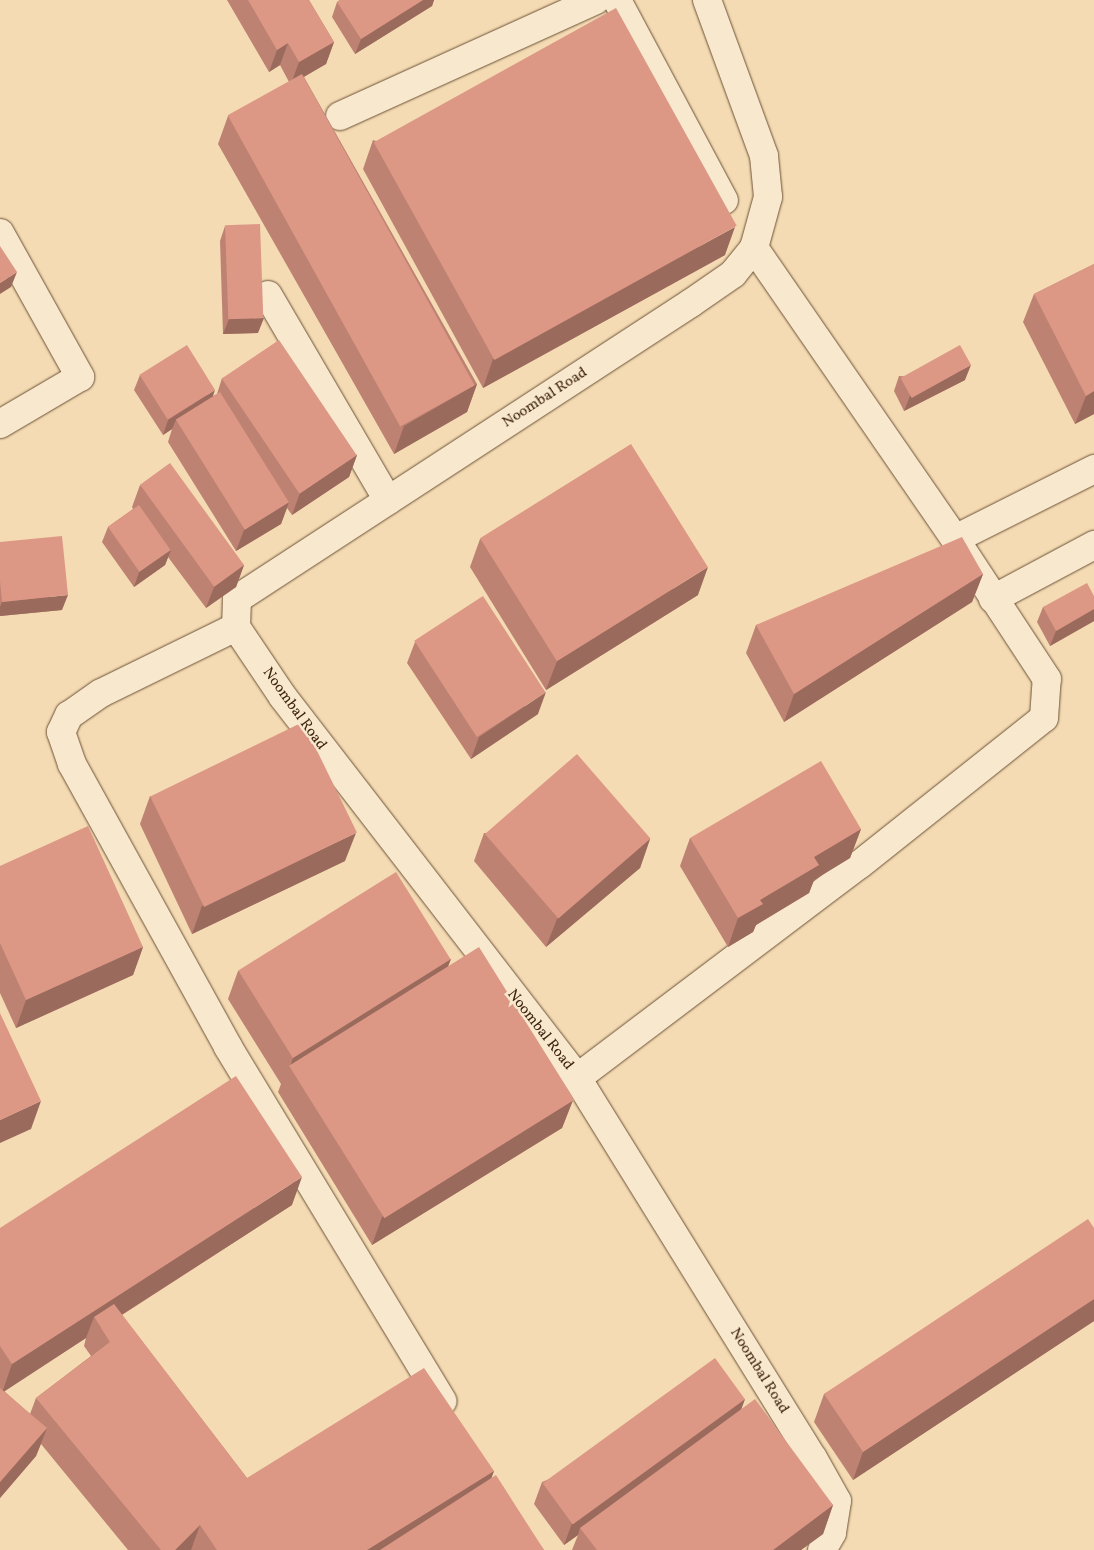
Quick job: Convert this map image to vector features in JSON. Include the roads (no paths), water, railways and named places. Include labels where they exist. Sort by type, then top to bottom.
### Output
[{"type":"street","points":[[340,116],[596,0]]},
{"type":"street","points":[[617,0],[724,200]]},
{"type":"street","name":"Noombal Road","points":[[707,0],[764,156],[768,197],[754,248],[733,274],[238,599],[236,627],[283,697],[577,1078],[813,1458],[836,1501],[832,1533],[822,1550]]},
{"type":"street","points":[[0,233],[80,377],[0,424]]},
{"type":"street","points":[[577,1078],[859,865],[1044,718],[1047,679],[955,539],[754,248]]},
{"type":"street","points":[[268,295],[388,500]]},
{"type":"street","points":[[955,539],[1094,468]]},
{"type":"street","points":[[992,598],[1094,545]]},
{"type":"street","points":[[236,627],[101,693],[69,715],[61,732],[72,764],[228,1046],[454,1422]]}]
